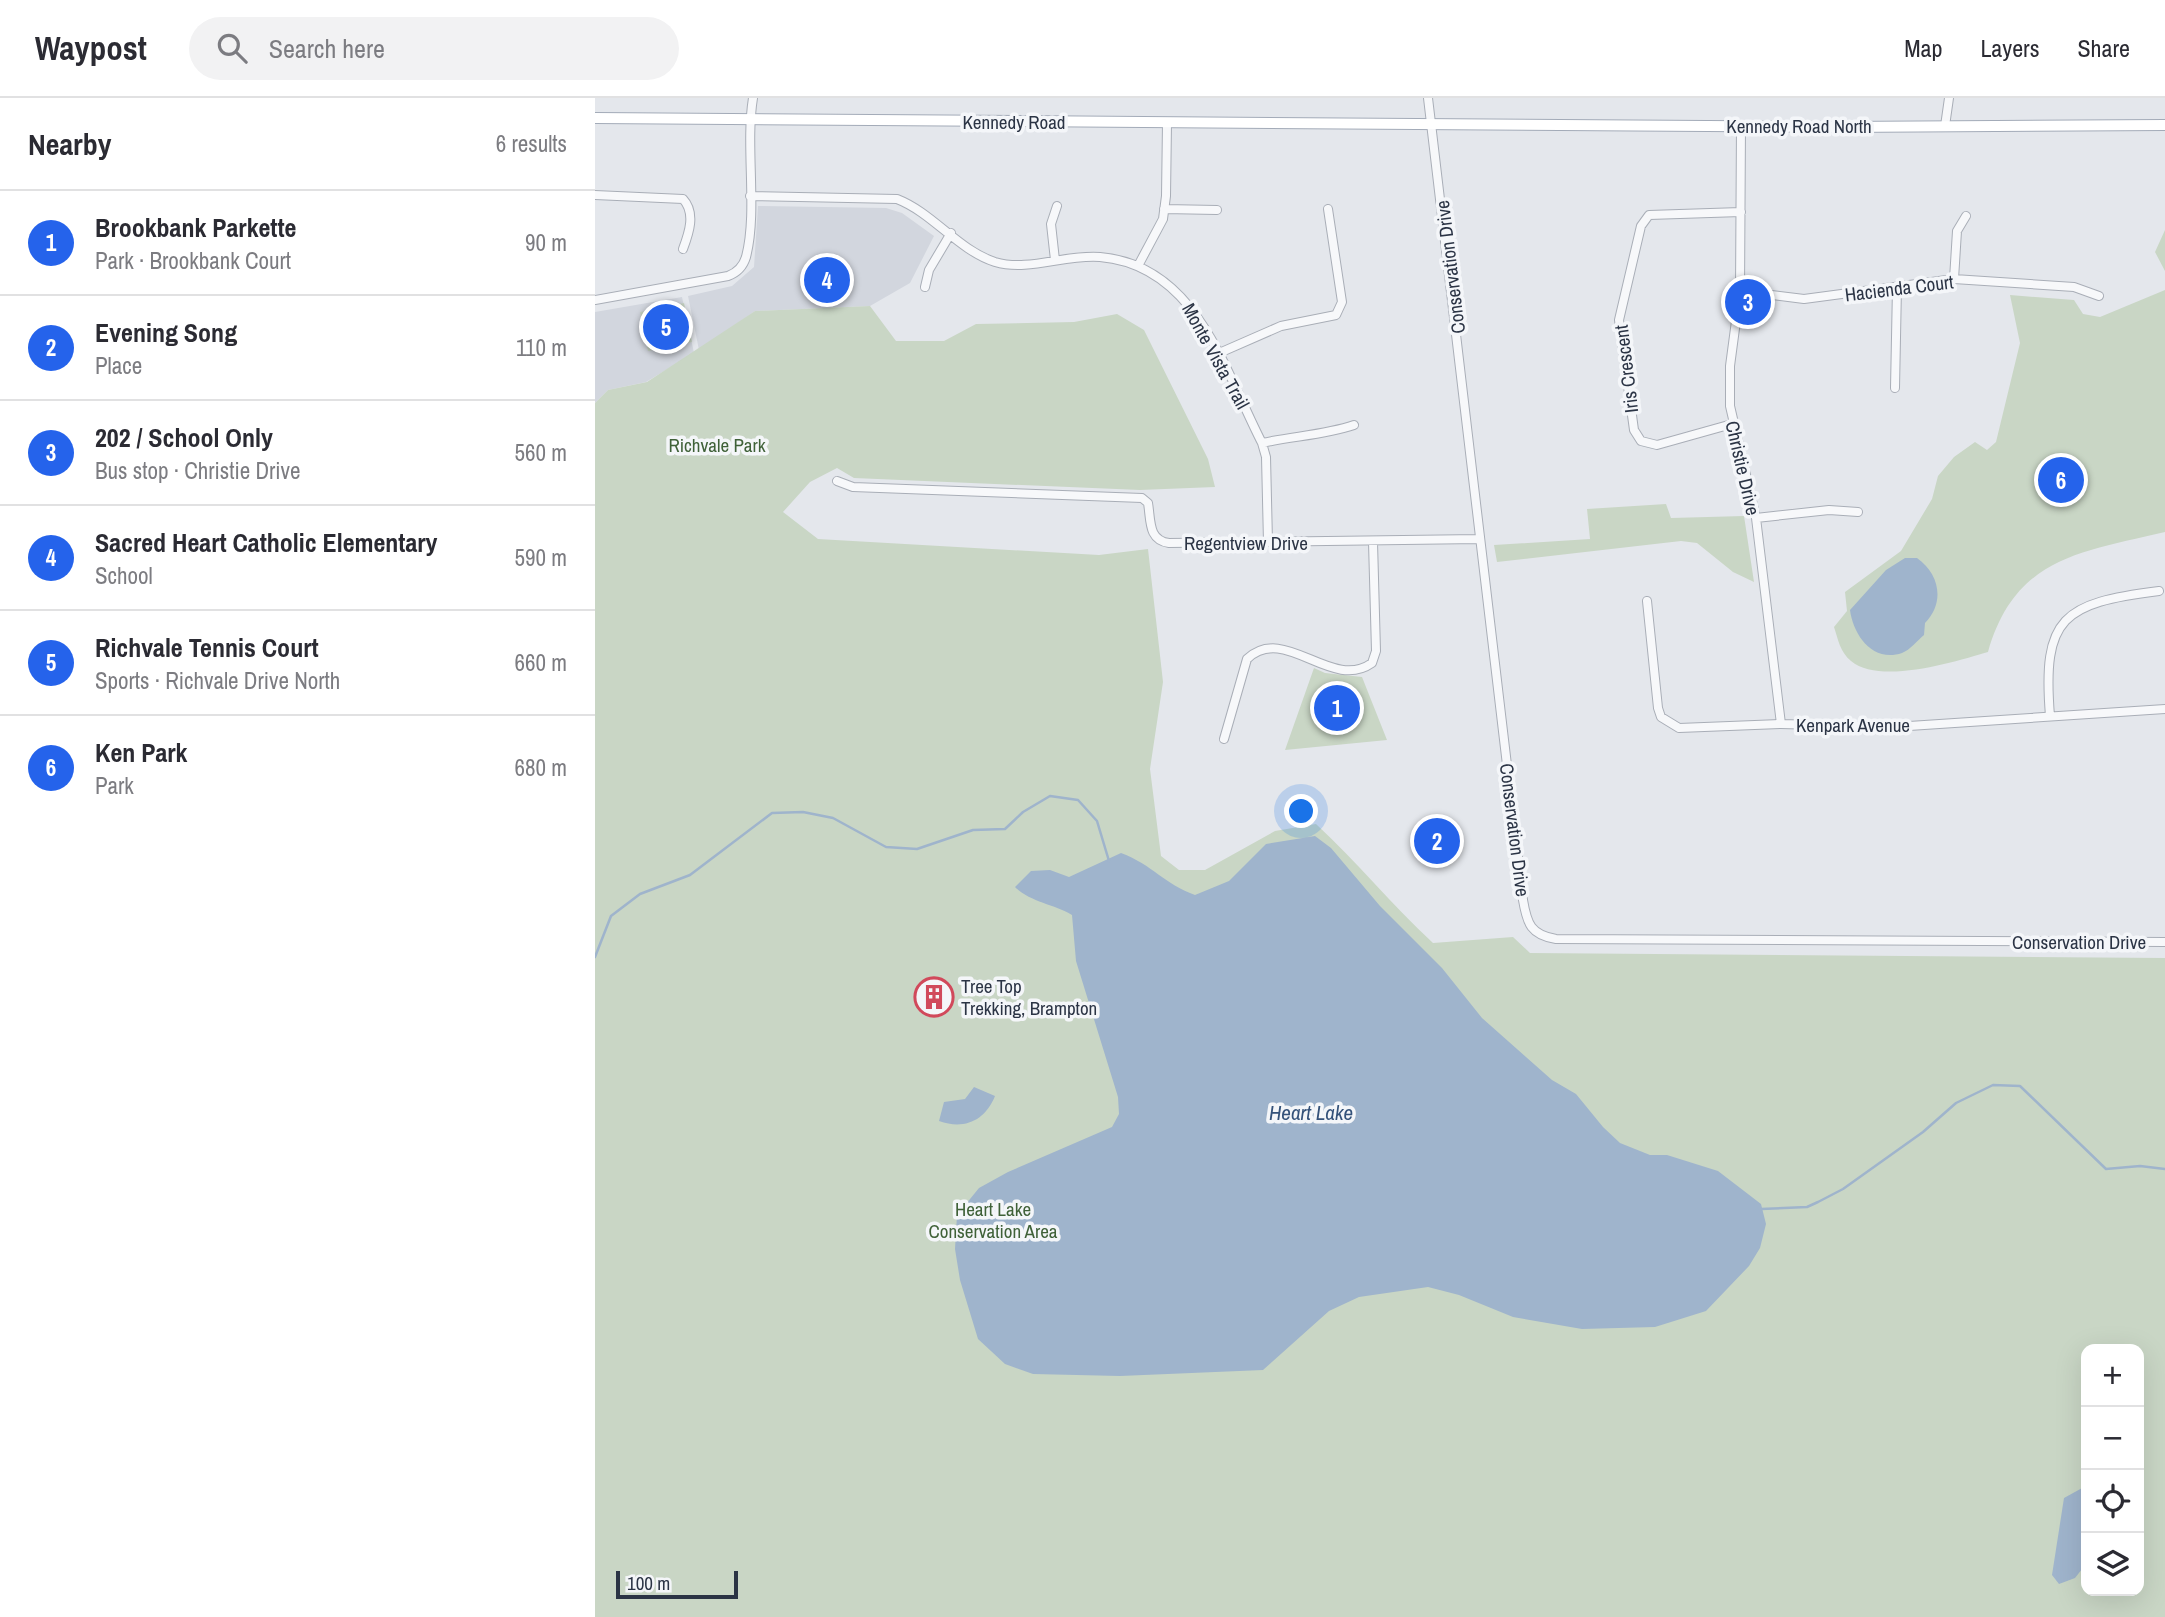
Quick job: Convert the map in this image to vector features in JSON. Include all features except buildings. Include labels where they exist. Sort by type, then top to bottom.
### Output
[{"type":"main road","name":"Kennedy Road","points":[[595,118],[1432,123]]},
{"type":"main road","name":"Kennedy Road North","points":[[1432,123],[1741,126],[2165,125]]},
{"type":"street","points":[[595,300],[735,273],[745,260],[750,196],[749,120],[753,98]]},
{"type":"street","name":"Conservation Drive","points":[[1428,98],[1465,390],[1479,539],[1523,900],[1527,922],[1534,932],[1556,939],[2165,942]]},
{"type":"street","points":[[1945,126],[1949,98]]},
{"type":"street","points":[[1139,264],[1157,231],[1164,209],[1167,123]]},
{"type":"street","name":"Christie Drive","points":[[1741,126],[1740,291],[1730,366],[1732,424],[1756,518],[1781,724]]},
{"type":"street","points":[[595,195],[684,199],[690,211],[690,231],[683,249]]},
{"type":"street","name":"Monte Vista Trail","points":[[750,196],[882,196],[911,204],[969,248],[996,262],[1020,266],[1099,257],[1139,264],[1165,279],[1182,295],[1217,354],[1262,443],[1266,457],[1268,542]]},
{"type":"street","points":[[1055,260],[1051,224],[1057,206]]},
{"type":"street","points":[[1164,209],[1217,210]]},
{"type":"street","points":[[1217,354],[1281,326],[1336,315],[1342,302],[1328,209]]},
{"type":"street","name":"Iris Crescent","points":[[1732,424],[1657,445],[1641,441],[1634,430],[1619,320],[1641,226],[1649,215],[1741,212]]},
{"type":"street","points":[[1954,279],[1957,231],[1966,216]]},
{"type":"street","points":[[925,287],[929,270],[951,233]]},
{"type":"street","name":"Hacienda Court","points":[[1740,291],[1804,299],[1954,279],[2074,287],[2099,296]]},
{"type":"street","points":[[1895,388],[1898,287]]},
{"type":"street","points":[[1262,443],[1301,433],[1338,430],[1354,425]]},
{"type":"street","name":"Regentview Drive","points":[[837,481],[853,487],[1142,498],[1148,503],[1151,528],[1159,541],[1373,542],[1479,539]]},
{"type":"street","points":[[1756,518],[1829,510],[1858,512]]},
{"type":"street","points":[[1224,739],[1247,659],[1257,652],[1276,648],[1288,650],[1317,664],[1339,669],[1358,670],[1372,663],[1376,651],[1373,542]]},
{"type":"street","points":[[2050,716],[2047,659],[2053,638],[2064,622],[2079,610],[2103,600],[2159,591]]},
{"type":"street","name":"Kenpark Avenue","points":[[1647,601],[1661,717],[1679,728],[1781,724],[1872,727],[2165,709]]},
{"type":"shaded area","points":[[758,206],[886,208],[902,213],[934,236],[910,283],[870,306],[755,311],[699,350],[688,296],[732,286],[754,267]]},
{"type":"shaded area","points":[[682,297],[694,353],[646,382],[608,390],[595,403],[595,312]]},
{"type":"green space","points":[[2165,230],[2165,271],[2155,252]]},
{"type":"green space","points":[[2165,290],[2165,532],[2079,554],[2055,564],[2034,578],[2015,596],[2000,620],[1988,652],[1937,666],[1898,671],[1864,668],[1851,661],[1842,649],[1834,627],[1847,611],[1845,592],[1901,551],[1932,499],[1938,476],[1954,457],[1975,442],[1987,450],[1996,442],[2020,343],[2010,295],[2074,300],[2083,314],[2100,317]]},
{"type":"green space","points":[[684,303],[692,342],[648,351],[640,312]]},
{"type":"green space","name":"Heart Lake Conservation Area","points":[[870,306],[896,341],[944,341],[976,324],[1074,322],[1117,314],[1144,330],[1208,459],[1215,487],[1140,490],[854,478],[837,468],[810,482],[783,512],[818,539],[1099,555],[1148,549],[1163,682],[1150,769],[1161,856],[1179,870],[1205,870],[1275,831],[1316,824],[1433,943],[1513,937],[1530,953],[2165,958],[2165,1617],[595,1617],[595,403],[608,390],[647,382],[755,311]]},
{"type":"green space","points":[[1666,504],[1671,518],[1744,516],[1754,582],[1733,572],[1697,543],[1681,541],[1497,562],[1494,545],[1590,539],[1587,509]]},
{"type":"green space","points":[[1314,668],[1325,673],[1362,677],[1387,740],[1285,750]]},
{"type":"water","points":[[1905,558],[1917,558],[1931,572],[1937,589],[1935,607],[1925,623],[1924,635],[1911,647],[1902,653],[1882,654],[1873,650],[1860,637],[1850,610],[1886,570]]},
{"type":"water","name":"Heart Lake","points":[[1315,836],[1331,848],[1380,906],[1442,968],[1482,1018],[1552,1080],[1576,1094],[1620,1143],[1650,1155],[1667,1155],[1718,1171],[1761,1204],[1766,1224],[1760,1248],[1749,1266],[1706,1311],[1655,1327],[1582,1329],[1513,1317],[1459,1295],[1428,1287],[1359,1297],[1329,1311],[1263,1370],[1120,1376],[1033,1374],[1005,1364],[978,1339],[960,1280],[955,1249],[957,1215],[979,1188],[1008,1172],[1112,1127],[1119,1114],[1118,1097],[1076,961],[1072,915],[1028,896],[1015,887],[1031,871],[1050,870],[1069,877],[1121,853],[1195,895],[1229,881],[1266,844]]},
{"type":"water","points":[[974,1087],[995,1096],[986,1112],[965,1124],[939,1121],[944,1102],[965,1099]]},
{"type":"water","points":[[2081,1489],[2081,1570],[2075,1578],[2059,1584],[2052,1575],[2064,1498]]},
{"type":"waterway","points":[[595,957],[611,916],[640,894],[690,875],[772,813],[803,812],[833,818],[886,847],[917,849],[973,830],[1005,829],[1023,812],[1050,796],[1078,800],[1097,821],[1109,861]]},
{"type":"waterway","points":[[1761,1209],[1807,1207],[1843,1189],[1923,1132],[1956,1103],[1993,1085],[2020,1086],[2106,1169],[2140,1166],[2165,1169]]},
{"type":"place","name":"Sacred Heart Catholic Elementary","points":[[827,280]]},
{"type":"place","name":"202 / School Only","points":[[1748,302]]},
{"type":"place","name":"Richvale Tennis Court","points":[[666,327]]},
{"type":"place","name":"Ken Park","points":[[2061,480]]},
{"type":"place","name":"Brookbank Parkette","points":[[1337,708]]},
{"type":"place","name":"Evening Song","points":[[1437,841]]},
{"type":"place","name":"Tree Top Trekking, Brampton","points":[[934,997]]},
{"type":"park label","name":"Richvale Park","points":[[717,445]]}]
